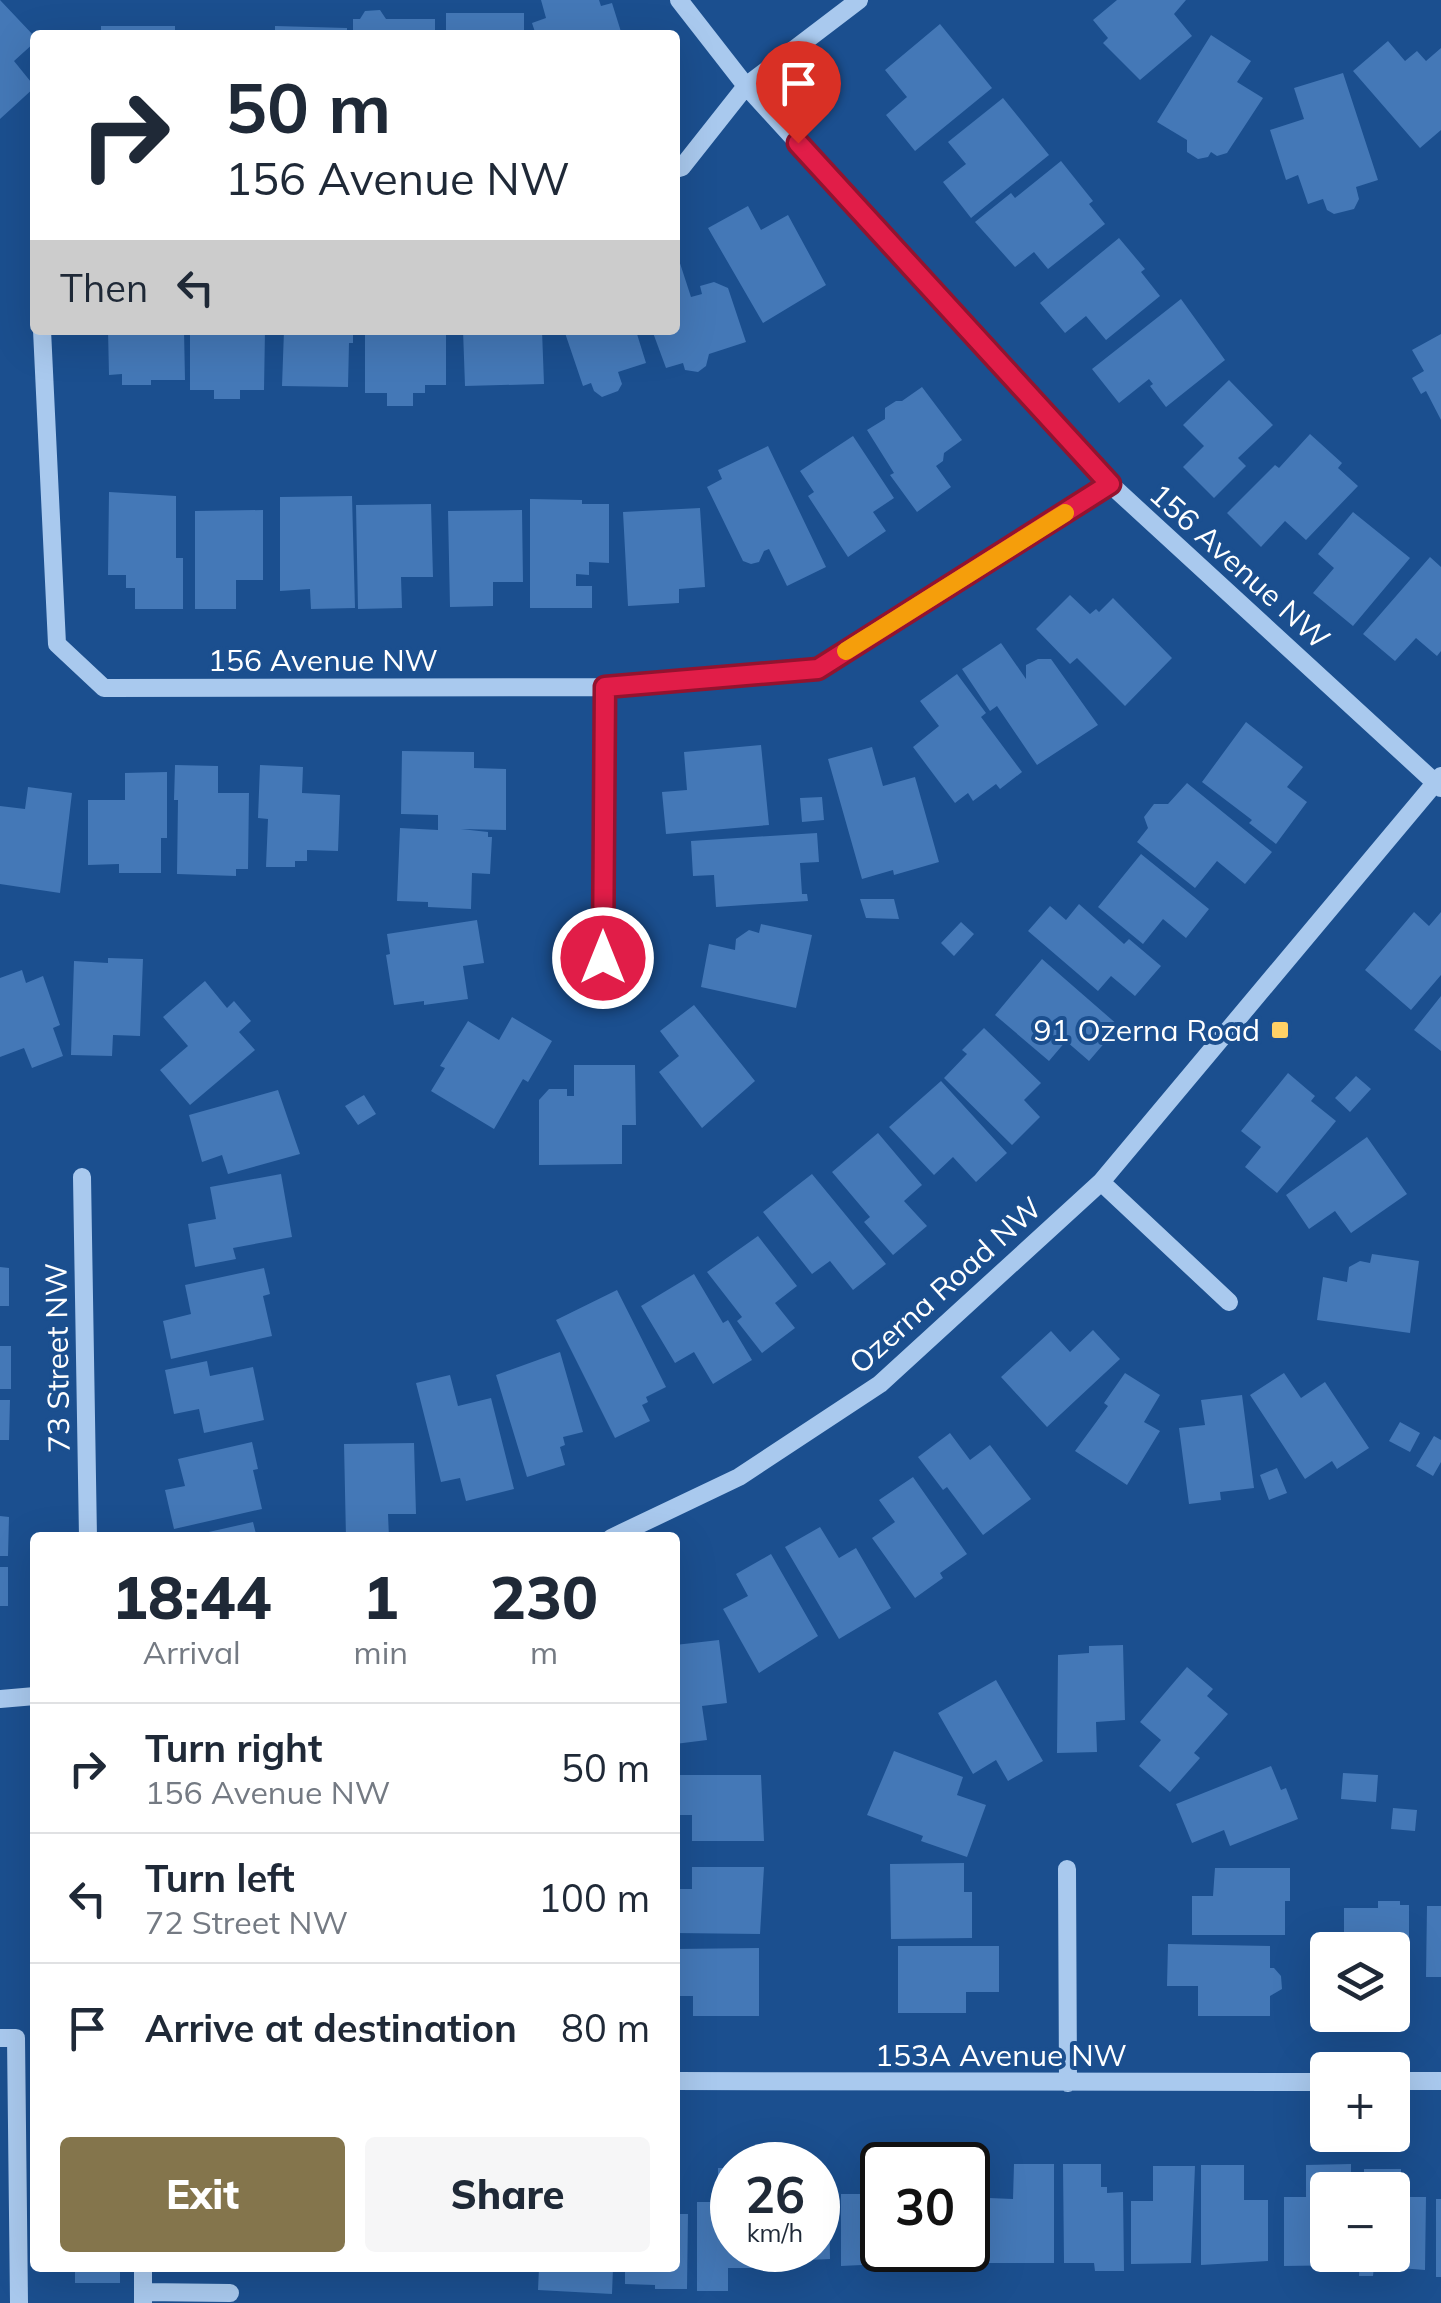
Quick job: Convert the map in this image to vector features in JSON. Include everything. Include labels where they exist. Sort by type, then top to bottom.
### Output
[{"type":"street","points":[[679,0],[746,86],[1110,484]]},
{"type":"street","points":[[680,168],[746,86],[859,0]]},
{"type":"street","name":"156 Avenue NW","points":[[42,335],[57,644],[104,688],[605,687],[818,669],[1110,484],[1439,782]]},
{"type":"street","points":[[603,958],[605,687]]},
{"type":"street","name":"Ozerna Road NW","points":[[624,1532],[739,1477],[880,1384],[1100,1182],[1439,782]]},
{"type":"street","name":"73 Street NW","points":[[82,1177],[88,1532]]},
{"type":"street","points":[[1100,1182],[1228,1302]]},
{"type":"street","points":[[0,1700],[30,1697]]},
{"type":"street","points":[[1067,1869],[1068,2083]]},
{"type":"street","points":[[17,2037],[26,2109],[26,2231],[19,2303]]},
{"type":"street","name":"153A Avenue NW","points":[[680,2081],[1310,2082]]},
{"type":"street","points":[[1410,2082],[1441,2081]]},
{"type":"street","points":[[144,2272],[143,2298],[230,2293]]},
{"type":"building","points":[[0,0],[30,32],[30,47],[14,61],[30,81],[30,92],[0,119]]},
{"type":"building","points":[[541,0],[599,0],[601,6],[612,3],[620,30],[534,30],[532,23],[546,18]]},
{"type":"building","points":[[1117,0],[1186,0],[1174,14],[1192,36],[1140,80],[1103,43],[1108,38],[1093,20]]},
{"type":"building","points":[[380,10],[386,19],[435,19],[435,30],[353,30],[353,19],[360,19],[365,11]]},
{"type":"building","points":[[446,13],[524,13],[524,30],[446,30]]},
{"type":"building","points":[[940,24],[992,88],[915,151],[886,115],[907,97],[885,70]]},
{"type":"building","points":[[101,26],[175,26],[175,30],[101,30]]},
{"type":"building","points":[[275,26],[347,28],[347,30],[275,30]]},
{"type":"building","points":[[1211,35],[1251,61],[1237,82],[1263,98],[1227,153],[1217,156],[1211,152],[1198,159],[1187,152],[1187,140],[1157,122]]},
{"type":"building","points":[[1388,41],[1405,61],[1417,51],[1426,61],[1441,48],[1441,130],[1420,148],[1353,71]]},
{"type":"building","points":[[1343,73],[1378,180],[1356,187],[1359,199],[1354,209],[1334,214],[1327,210],[1323,199],[1308,204],[1298,175],[1286,180],[1270,130],[1304,119],[1294,88]]},
{"type":"building","points":[[1003,98],[1049,155],[971,218],[943,182],[966,164],[948,142]]},
{"type":"building","points":[[1061,161],[1093,201],[1089,204],[1105,224],[1048,269],[1034,252],[1015,267],[975,222],[1011,193],[1015,198]]},
{"type":"building","points":[[748,206],[761,230],[788,215],[826,285],[763,323],[708,228]]},
{"type":"building","points":[[1119,238],[1145,269],[1141,272],[1160,296],[1106,340],[1086,316],[1065,333],[1040,303]]},
{"type":"building","points":[[680,263],[691,297],[702,294],[700,286],[714,282],[728,288],[746,342],[709,354],[706,366],[698,372],[685,370],[683,363],[666,368],[654,335],[680,335]]},
{"type":"building","points":[[1181,299],[1225,360],[1166,407],[1149,379],[1119,403],[1092,369]]},
{"type":"building","points":[[1441,334],[1441,420],[1426,391],[1421,394],[1412,378],[1424,371],[1412,350]]},
{"type":"building","points":[[108,335],[184,335],[185,380],[122,385],[122,374],[109,375]]},
{"type":"building","points":[[190,335],[265,335],[264,390],[240,390],[240,399],[214,399],[214,390],[190,390]]},
{"type":"building","points":[[284,335],[353,335],[353,343],[349,343],[348,387],[282,386]]},
{"type":"building","points":[[365,335],[446,335],[446,385],[425,385],[425,393],[413,393],[413,406],[387,406],[387,393],[365,393]]},
{"type":"building","points":[[463,335],[542,335],[544,384],[465,386]]},
{"type":"building","points":[[566,335],[637,335],[646,363],[618,372],[622,384],[618,391],[602,397],[591,383],[583,386]]},
{"type":"building","points":[[1229,380],[1273,425],[1238,458],[1246,466],[1214,498],[1183,467],[1204,446],[1183,425]]},
{"type":"building","points":[[922,387],[962,440],[944,453],[943,461],[936,466],[951,487],[917,512],[890,475],[894,473],[867,430],[885,419],[885,408]]},
{"type":"building","points":[[1310,434],[1342,463],[1338,468],[1358,486],[1306,540],[1285,521],[1261,547],[1227,513],[1275,465],[1279,468]]},
{"type":"building","points":[[853,436],[894,498],[873,512],[886,531],[848,557],[808,496],[814,492],[800,471]]},
{"type":"building","points":[[768,446],[826,567],[787,586],[769,549],[759,562],[743,561],[707,487],[722,479],[718,470]]},
{"type":"building","points":[[109,492],[176,496],[176,558],[183,558],[183,609],[135,609],[135,588],[126,588],[126,575],[108,575]]},
{"type":"building","points":[[352,496],[355,608],[311,609],[310,589],[280,591],[280,497]]},
{"type":"building","points":[[530,499],[609,504],[609,563],[589,562],[589,575],[576,574],[576,586],[592,586],[592,608],[530,608]]},
{"type":"building","points":[[431,504],[433,577],[401,577],[402,608],[358,609],[356,505]]},
{"type":"building","points":[[700,508],[705,587],[679,589],[679,603],[628,606],[623,512]]},
{"type":"building","points":[[263,510],[263,580],[236,580],[236,609],[195,609],[195,511]]},
{"type":"building","points":[[522,510],[523,582],[493,582],[493,606],[450,607],[448,511]]},
{"type":"building","points":[[1353,512],[1410,558],[1353,626],[1313,593],[1334,568],[1318,554]]},
{"type":"building","points":[[1430,557],[1441,567],[1441,651],[1437,656],[1416,638],[1395,661],[1363,634]]},
{"type":"building","points":[[1070,595],[1090,614],[1096,609],[1099,612],[1113,598],[1172,658],[1125,706],[1077,658],[1070,664],[1036,629]]},
{"type":"building","points":[[1001,643],[1026,679],[1026,665],[1038,659],[1051,659],[1098,725],[1037,765],[997,706],[990,711],[962,669]]},
{"type":"building","points":[[957,674],[986,713],[981,717],[1022,772],[1000,789],[996,784],[973,801],[968,793],[955,803],[913,747],[939,726],[920,701]]},
{"type":"building","points":[[1246,722],[1303,767],[1287,787],[1307,802],[1276,844],[1202,782]]},
{"type":"building","points":[[761,745],[769,825],[666,834],[662,792],[687,790],[684,752]]},
{"type":"building","points":[[872,747],[883,786],[915,777],[939,862],[862,879],[828,759]]},
{"type":"building","points":[[402,751],[474,752],[474,768],[506,769],[506,830],[461,829],[488,832],[488,837],[492,837],[490,874],[472,873],[471,909],[397,901],[400,828],[438,830],[438,815],[401,814]]},
{"type":"building","points":[[175,765],[218,766],[218,793],[249,793],[248,869],[236,869],[236,876],[177,874]]},
{"type":"building","points":[[260,765],[303,767],[302,793],[340,795],[338,851],[307,850],[307,861],[295,861],[295,867],[266,867],[268,819],[258,818]]},
{"type":"building","points":[[167,772],[167,838],[161,838],[161,873],[119,873],[119,864],[88,865],[88,800],[125,800],[125,773]]},
{"type":"building","points":[[1187,783],[1272,852],[1245,884],[1217,861],[1195,888],[1137,842],[1148,828],[1144,817],[1154,804],[1168,804]]},
{"type":"building","points":[[28,787],[72,793],[60,893],[0,884],[0,806],[25,809]]},
{"type":"building","points":[[822,797],[824,820],[802,822],[800,798]]},
{"type":"building","points":[[817,833],[819,862],[800,863],[802,894],[807,894],[808,901],[716,907],[714,875],[693,876],[691,841]]},
{"type":"building","points":[[1141,854],[1209,909],[1186,938],[1163,919],[1143,944],[1098,907]]},
{"type":"building","points":[[860,899],[894,899],[899,919],[866,918]]},
{"type":"building","points":[[1079,904],[1124,944],[1129,939],[1161,966],[1135,996],[1111,976],[1098,991],[1028,931],[1050,906],[1066,920]]},
{"type":"building","points":[[1414,912],[1429,926],[1441,912],[1441,975],[1411,1010],[1365,970]]},
{"type":"building","points":[[477,920],[484,963],[463,966],[468,999],[394,1005],[386,955],[390,954],[387,934]]},
{"type":"building","points":[[961,922],[974,934],[954,956],[941,943]]},
{"type":"building","points":[[761,924],[812,935],[796,1008],[701,987],[709,944],[735,950],[736,939],[749,930],[759,933]]},
{"type":"building","points":[[108,958],[143,959],[140,1036],[113,1035],[112,1056],[71,1055],[74,961],[108,963]]},
{"type":"building","points":[[1042,959],[1119,1026],[1089,1061],[1066,1041],[1049,1061],[995,1015]]},
{"type":"building","points":[[22,970],[26,983],[43,976],[60,1025],[53,1028],[63,1056],[32,1068],[24,1048],[0,1057],[0,978]]},
{"type":"building","points":[[205,981],[227,1008],[234,1001],[251,1021],[239,1032],[255,1050],[190,1105],[160,1070],[188,1046],[163,1017]]},
{"type":"building","points":[[1441,996],[1441,1051],[1414,1030]]},
{"type":"building","points":[[694,1005],[755,1081],[702,1128],[659,1072],[679,1056],[660,1031]]},
{"type":"building","points":[[512,1017],[552,1041],[528,1082],[523,1079],[494,1129],[431,1091],[445,1068],[440,1066],[468,1021],[499,1040]]},
{"type":"building","points":[[984,1028],[1041,1083],[1024,1100],[1040,1117],[1012,1145],[944,1078],[967,1054],[962,1050]]},
{"type":"building","points":[[574,1065],[635,1065],[636,1125],[622,1125],[622,1164],[539,1165],[539,1100],[549,1089],[567,1089],[567,1096],[574,1096]]},
{"type":"building","points":[[1288,1073],[1315,1096],[1311,1101],[1336,1121],[1277,1193],[1245,1167],[1261,1147],[1241,1131]]},
{"type":"building","points":[[1356,1076],[1371,1089],[1350,1112],[1335,1098]]},
{"type":"building","points":[[941,1081],[1007,1153],[976,1182],[953,1157],[934,1175],[889,1127]]},
{"type":"building","points":[[278,1090],[300,1154],[228,1174],[222,1155],[202,1162],[189,1115]]},
{"type":"building","points":[[364,1095],[376,1114],[358,1125],[345,1106]]},
{"type":"building","points":[[878,1133],[922,1185],[904,1201],[927,1226],[893,1255],[864,1222],[870,1217],[832,1172]]},
{"type":"building","points":[[1367,1137],[1407,1194],[1351,1233],[1335,1211],[1309,1229],[1286,1195]]},
{"type":"building","points":[[281,1174],[292,1237],[233,1248],[236,1259],[195,1267],[188,1224],[216,1219],[210,1187]]},
{"type":"building","points":[[812,1174],[886,1264],[853,1290],[830,1261],[812,1274],[763,1212]]},
{"type":"building","points":[[758,1236],[797,1286],[775,1303],[795,1328],[762,1353],[737,1321],[742,1317],[707,1272]]},
{"type":"building","points":[[1372,1254],[1419,1261],[1410,1333],[1317,1320],[1323,1277],[1347,1282],[1349,1267],[1360,1261],[1370,1263]]},
{"type":"building","points":[[0,1267],[9,1268],[9,1306],[0,1306]]},
{"type":"building","points":[[264,1268],[270,1294],[263,1296],[272,1336],[171,1359],[163,1321],[191,1314],[185,1285]]},
{"type":"building","points":[[694,1274],[723,1323],[728,1320],[752,1360],[713,1384],[694,1352],[675,1363],[641,1306]]},
{"type":"building","points":[[617,1290],[666,1387],[646,1397],[648,1402],[642,1405],[650,1421],[615,1438],[556,1320]]},
{"type":"building","points":[[1093,1330],[1120,1359],[1047,1427],[1001,1377],[1051,1331],[1070,1352]]},
{"type":"building","points":[[0,1346],[11,1346],[11,1389],[0,1389]]},
{"type":"building","points":[[560,1352],[583,1432],[563,1437],[565,1445],[560,1447],[565,1465],[527,1477],[496,1375]]},
{"type":"building","points":[[207,1361],[210,1376],[253,1367],[264,1420],[204,1433],[199,1409],[174,1414],[165,1370]]},
{"type":"building","points":[[1125,1373],[1160,1395],[1144,1422],[1160,1431],[1127,1485],[1075,1451],[1108,1406],[1104,1403]]},
{"type":"building","points":[[1284,1373],[1301,1398],[1325,1382],[1369,1448],[1337,1469],[1332,1461],[1305,1479],[1250,1395]]},
{"type":"building","points":[[450,1375],[458,1406],[491,1398],[514,1489],[466,1501],[460,1478],[441,1482],[416,1383]]},
{"type":"building","points":[[1242,1395],[1254,1488],[1220,1492],[1221,1500],[1189,1504],[1179,1428],[1205,1425],[1201,1400]]},
{"type":"building","points":[[0,1400],[10,1400],[9,1440],[0,1440]]},
{"type":"building","points":[[1400,1422],[1420,1433],[1410,1452],[1389,1441]]},
{"type":"building","points":[[950,1433],[970,1460],[990,1445],[1031,1499],[983,1535],[947,1487],[943,1490],[918,1457]]},
{"type":"building","points":[[1434,1436],[1441,1440],[1441,1462],[1433,1476],[1416,1466]]},
{"type":"building","points":[[252,1442],[258,1469],[253,1470],[262,1509],[174,1529],[165,1490],[185,1486],[178,1459]]},
{"type":"building","points":[[414,1443],[416,1514],[388,1514],[389,1532],[346,1532],[344,1444]]},
{"type":"building","points":[[1277,1468],[1287,1493],[1269,1500],[1260,1475]]},
{"type":"building","points":[[913,1477],[967,1554],[915,1598],[872,1538],[895,1522],[879,1500]]},
{"type":"building","points":[[0,1516],[9,1517],[8,1556],[0,1556]]},
{"type":"building","points":[[253,1522],[256,1532],[209,1532]]},
{"type":"building","points":[[820,1527],[839,1558],[856,1548],[891,1608],[839,1639],[785,1547]]},
{"type":"building","points":[[771,1554],[818,1636],[759,1673],[723,1609],[748,1596],[736,1574]]},
{"type":"building","points":[[0,1567],[8,1567],[8,1606],[0,1606]]},
{"type":"building","points":[[719,1640],[727,1703],[702,1706],[707,1740],[680,1743],[680,1644]]},
{"type":"building","points":[[1123,1645],[1125,1720],[1096,1722],[1097,1752],[1057,1753],[1058,1655],[1089,1653],[1089,1646]]},
{"type":"building","points":[[1187,1667],[1213,1689],[1207,1696],[1228,1714],[1194,1753],[1200,1758],[1170,1792],[1139,1766],[1161,1740],[1140,1722]]},
{"type":"building","points":[[996,1680],[1043,1761],[1008,1781],[996,1760],[973,1774],[938,1713]]},
{"type":"building","points":[[894,1751],[963,1777],[957,1795],[986,1805],[967,1857],[921,1841],[923,1836],[867,1815]]},
{"type":"building","points":[[1271,1766],[1281,1790],[1286,1788],[1298,1819],[1230,1846],[1224,1830],[1192,1843],[1176,1804]]},
{"type":"building","points":[[1343,1773],[1378,1775],[1376,1802],[1341,1799]]},
{"type":"building","points":[[680,1775],[761,1775],[764,1841],[692,1841],[692,1815],[680,1815]]},
{"type":"building","points":[[1393,1808],[1417,1810],[1415,1831],[1391,1829]]},
{"type":"building","points":[[964,1863],[964,1892],[972,1892],[972,1938],[891,1939],[890,1864]]},
{"type":"building","points":[[692,1867],[764,1867],[760,1934],[680,1933],[680,1889],[692,1889]]},
{"type":"building","points":[[1215,1868],[1290,1868],[1285,1935],[1192,1935],[1192,1896],[1213,1896]]},
{"type":"building","points":[[1378,1901],[1409,1905],[1409,1932],[1344,1932],[1344,1908],[1378,1908]]},
{"type":"building","points":[[1427,1906],[1441,1906],[1441,1977],[1426,1977]]},
{"type":"building","points":[[1168,1944],[1270,1946],[1270,1968],[1281,1976],[1282,1989],[1270,1996],[1270,2016],[1198,2016],[1198,1986],[1167,1986]]},
{"type":"building","points":[[898,1946],[999,1946],[999,1992],[966,1992],[966,2013],[898,2013]]},
{"type":"building","points":[[759,1948],[759,2016],[693,2016],[693,1996],[680,1996],[680,1949]]},
{"type":"building","points":[[1014,2164],[1054,2164],[1054,2263],[990,2263],[990,2198],[1013,2199]]},
{"type":"building","points":[[1063,2164],[1101,2164],[1101,2187],[1107,2187],[1107,2193],[1123,2192],[1124,2271],[1095,2271],[1094,2263],[1064,2263]]},
{"type":"building","points":[[1351,2164],[1351,2172],[1310,2172],[1310,2266],[1284,2266],[1284,2197],[1306,2197],[1306,2165]]},
{"type":"building","points":[[1201,2165],[1244,2165],[1244,2200],[1268,2200],[1268,2261],[1201,2265]]},
{"type":"building","points":[[1153,2166],[1195,2166],[1191,2263],[1131,2264],[1131,2201],[1153,2201]]},
{"type":"building","points":[[1364,2169],[1401,2169],[1401,2172]]},
{"type":"building","points":[[841,2194],[860,2194],[860,2265],[841,2266]]},
{"type":"building","points":[[1410,2197],[1426,2197],[1425,2270],[1410,2269]]},
{"type":"building","points":[[1436,2199],[1441,2199],[1441,2277],[1436,2277]]},
{"type":"building","points":[[697,2202],[710,2202],[710,2272],[728,2272],[728,2291],[697,2291]]},
{"type":"building","points":[[680,2214],[688,2214],[687,2289],[625,2284],[625,2272],[680,2272]]},
{"type":"building","points":[[75,2272],[120,2272],[120,2283],[75,2283]]},
{"type":"building","points":[[539,2272],[613,2272],[612,2294],[538,2290]]},
{"type":"slow traffic","points":[[846,651],[1065,513]]},
{"type":"place","name":"91 Ozerna Road","points":[[1280,1030]]},
{"type":"route","points":[[603,958],[605,687],[818,669],[1110,484],[798,143]]}]
